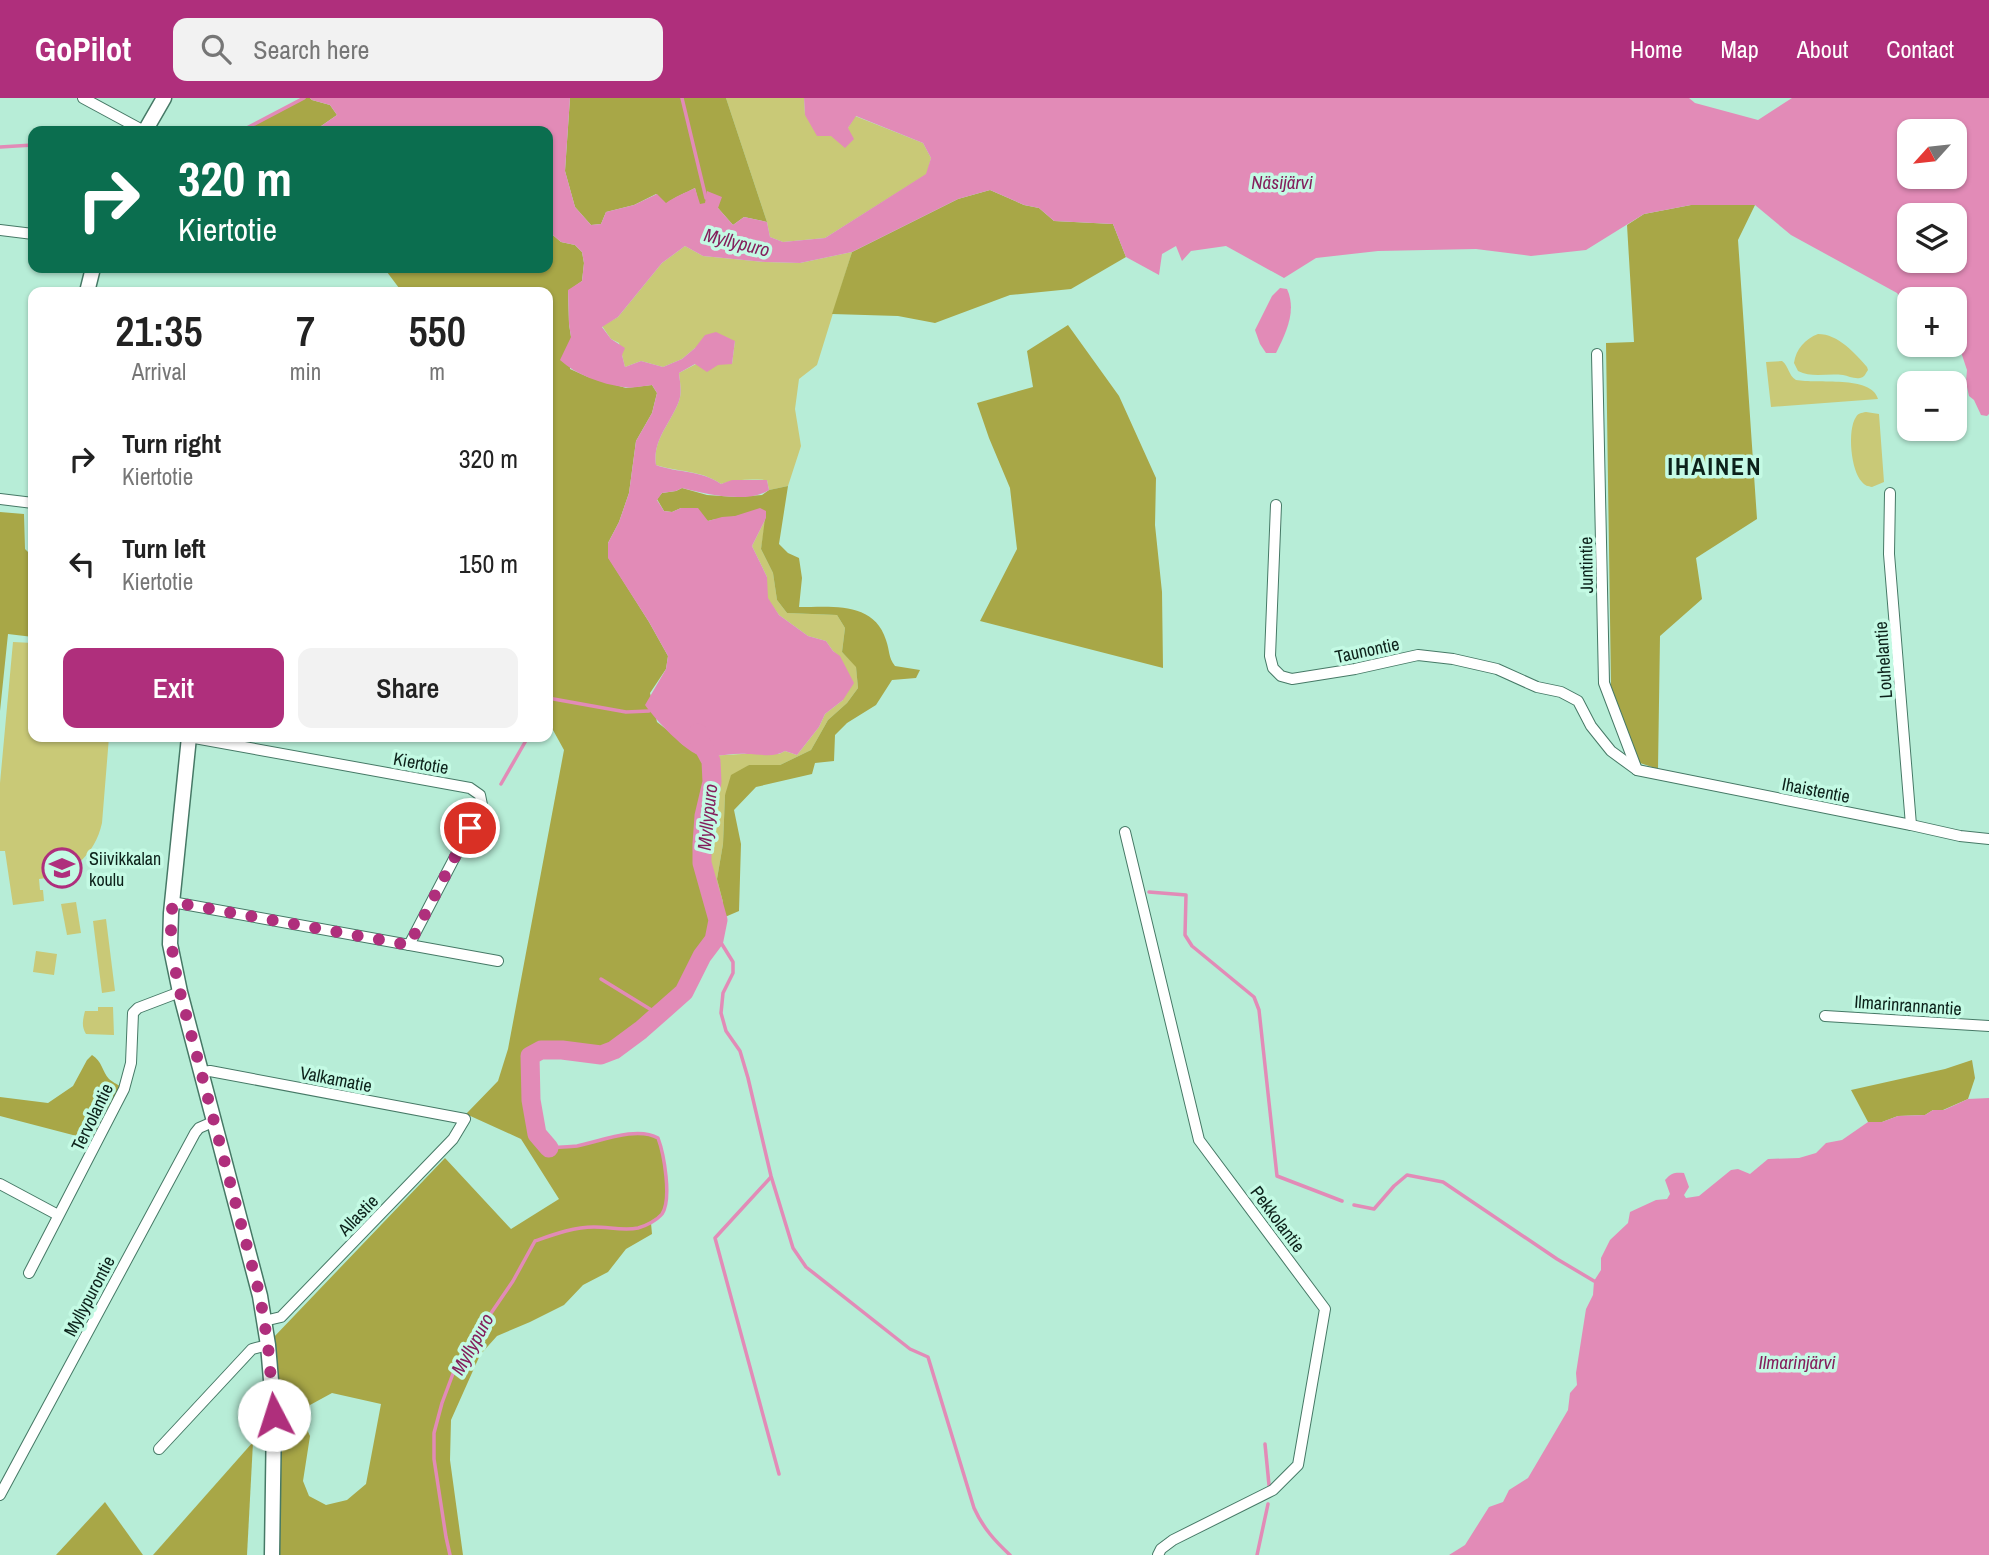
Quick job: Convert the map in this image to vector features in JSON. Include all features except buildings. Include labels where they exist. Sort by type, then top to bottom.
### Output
[{"type":"main road","points":[[148,126],[164,98]]},
{"type":"main road","points":[[189,742],[170,944],[180,992],[260,1296],[268,1345],[274,1415],[272,1555]]},
{"type":"street","points":[[83,98],[136,126]]},
{"type":"street","points":[[0,230],[28,233]]},
{"type":"street","name":"Juntintie","points":[[1597,354],[1604,683],[1637,770]]},
{"type":"street","name":"Louhelantie","points":[[1889,493],[1889,554],[1911,825]]},
{"type":"street","points":[[0,499],[28,502]]},
{"type":"street","name":"Taunontie","points":[[1276,505],[1270,656],[1273,668],[1281,677],[1292,679],[1319,676],[1418,655],[1453,659],[1497,669],[1536,687],[1561,692],[1578,701],[1591,726],[1611,751],[1637,770]]},
{"type":"street","name":"Kiertotie","points":[[217,742],[471,788],[480,795],[482,805],[409,945]]},
{"type":"street","name":"Ihaistentie","points":[[1637,770],[1960,836],[1989,839]]},
{"type":"street","name":"Pekkolantie","points":[[1125,832],[1199,1140],[1325,1309],[1298,1465],[1273,1490],[1173,1539],[1158,1555]]},
{"type":"street","points":[[173,902],[498,961]]},
{"type":"street","name":"Tervolantie","points":[[29,1273],[124,1089],[131,1063],[133,1013],[138,1008],[180,992]]},
{"type":"street","name":"Ilmarinrannantie","points":[[1825,1016],[1989,1026]]},
{"type":"street","name":"Valkamatie","points":[[202,1072],[210,1071],[465,1119]]},
{"type":"street","name":"Allastie","points":[[264,1321],[281,1317],[453,1139],[465,1119]]},
{"type":"street","name":"Myllypurontie","points":[[0,1495],[195,1133],[199,1128],[215,1121]]},
{"type":"street","points":[[0,1184],[58,1215]]},
{"type":"street","points":[[159,1449],[252,1349],[268,1345]]},
{"type":"shaded area","points":[[304,98],[330,105],[337,115],[321,126],[251,126]]},
{"type":"shaded area","points":[[570,98],[726,98],[767,222],[744,217],[733,225],[718,208],[699,204],[695,188],[666,204],[656,194],[634,205],[606,212],[601,224],[591,225],[575,207],[565,171]]},
{"type":"shaded area","points":[[726,98],[804,98],[805,115],[848,128],[855,116],[923,143],[931,158],[927,174],[825,238],[783,242],[770,237]]},
{"type":"shaded area","points":[[990,190],[1024,205],[1039,208],[1054,221],[1113,224],[1126,257],[1071,289],[1010,295],[935,323],[898,316],[832,314],[852,252],[958,199]]},
{"type":"shaded area","points":[[1691,205],[1755,205],[1738,240],[1757,519],[1696,558],[1702,599],[1660,636],[1658,769],[1640,763],[1611,686],[1606,343],[1634,342],[1627,225],[1644,214]]},
{"type":"shaded area","points":[[553,235],[561,242],[575,245],[582,252],[584,263],[582,281],[568,291],[570,369],[626,388],[652,385],[657,393],[652,413],[636,441],[629,493],[608,543],[608,557],[668,656],[666,669],[650,693],[657,722],[682,744],[698,755],[709,756],[711,761],[712,782],[704,816],[702,863],[718,918],[723,902],[717,879],[723,844],[725,795],[731,775],[749,765],[780,765],[811,750],[828,720],[847,703],[858,688],[856,667],[842,652],[845,628],[837,615],[787,613],[777,600],[773,573],[761,549],[766,511],[708,521],[681,508],[672,512],[664,511],[657,499],[662,493],[682,488],[707,495],[736,497],[762,495],[769,490],[788,486],[779,544],[788,553],[799,558],[802,578],[799,607],[838,607],[862,612],[880,627],[895,666],[920,670],[916,678],[892,680],[876,705],[847,723],[835,735],[834,761],[815,763],[812,774],[756,787],[734,810],[741,844],[739,911],[718,920],[714,940],[702,956],[684,992],[614,1050],[601,1055],[541,1050],[530,1056],[531,1100],[537,1134],[549,1148],[577,1146],[629,1134],[640,1133],[658,1138],[665,1165],[667,1195],[662,1213],[651,1223],[652,1234],[626,1249],[608,1272],[583,1285],[564,1305],[497,1336],[480,1355],[451,1420],[450,1460],[463,1555],[279,1555],[273,1338],[445,1158],[511,1229],[559,1199],[521,1139],[466,1114],[498,1081],[508,1049],[564,750],[553,730],[553,287],[398,287],[388,273],[553,273]],"holes":[[[332,1393],[381,1404],[366,1484],[347,1500],[326,1505],[309,1496],[303,1481],[310,1436],[305,1425],[310,1405]]]},
{"type":"shaded area","points":[[685,246],[703,256],[765,262],[800,263],[852,252],[817,365],[799,379],[795,409],[801,446],[788,486],[769,490],[767,480],[738,480],[721,484],[697,474],[656,465],[659,440],[680,398],[679,373],[696,364],[732,364],[735,341],[695,348],[682,359],[663,367],[641,361],[625,367],[619,343],[611,339],[602,326],[618,317],[662,263]]},
{"type":"shaded area","points":[[1068,325],[1119,396],[1156,478],[1155,525],[1162,592],[1163,668],[980,621],[1017,549],[1010,488],[977,403],[1033,387],[1027,351]]},
{"type":"shaded area","points":[[1818,334],[1832,337],[1851,350],[1867,367],[1864,376],[1856,378],[1798,371],[1794,363],[1799,349]]},
{"type":"shaded area","points":[[1782,361],[1796,380],[1855,383],[1874,391],[1878,399],[1771,407],[1766,362]]},
{"type":"shaded area","points":[[1860,413],[1879,414],[1884,482],[1872,487],[1864,484],[1858,477],[1852,450],[1853,423]]},
{"type":"shaded area","points":[[0,512],[24,514],[25,549],[28,552],[28,636],[8,634],[0,711]]},
{"type":"shaded area","points":[[766,518],[761,549],[773,573],[777,600],[787,613],[837,615],[845,628],[842,652],[856,666],[858,688],[847,703],[828,720],[811,750],[780,765],[749,765],[725,795],[723,844],[717,879],[723,902],[718,920],[702,863],[704,816],[712,782],[709,756],[779,754],[785,751],[797,755],[819,727],[825,714],[843,700],[840,657],[826,641],[808,636],[779,615],[767,598],[767,577],[752,546]]},
{"type":"shaded area","points":[[13,642],[28,643],[28,742],[109,742],[99,834],[80,862],[61,873],[39,879],[44,901],[13,905],[5,851],[0,851],[0,783]]},
{"type":"shaded area","points":[[76,902],[81,933],[67,935],[61,904]]},
{"type":"shaded area","points":[[106,919],[115,991],[102,993],[93,921]]},
{"type":"shaded area","points":[[36,951],[57,954],[54,975],[33,972]]},
{"type":"shaded area","points":[[98,1007],[113,1007],[114,1035],[86,1034],[83,1025],[85,1011],[98,1011]]},
{"type":"shaded area","points":[[92,1055],[109,1079],[120,1086],[92,1140],[0,1116],[0,1097],[48,1103],[73,1086]]},
{"type":"shaded area","points":[[1972,1060],[1975,1078],[1968,1099],[1925,1115],[1898,1116],[1882,1122],[1868,1122],[1851,1090],[1945,1069]]},
{"type":"shaded area","points":[[253,1442],[247,1555],[153,1555]]},
{"type":"shaded area","points":[[105,1502],[143,1555],[56,1555]]},
{"type":"water","name":"Näsijärvi","points":[[310,98],[570,98],[565,171],[575,207],[591,225],[601,224],[606,212],[634,205],[657,194],[666,203],[695,188],[700,204],[705,203],[707,191],[722,197],[718,208],[733,225],[744,217],[767,222],[770,237],[783,242],[825,238],[926,174],[931,158],[923,143],[856,116],[848,128],[854,139],[845,148],[831,136],[817,136],[805,115],[804,98],[1689,98],[1695,103],[1758,120],[1792,98],[1989,98],[1989,414],[1981,415],[1969,396],[1967,387],[1967,370],[1963,357],[1967,357],[1967,287],[1897,287],[1897,293],[1791,235],[1755,205],[1691,205],[1644,214],[1586,250],[1531,256],[1476,249],[1378,251],[1316,258],[1284,278],[1226,246],[1191,251],[1182,261],[1176,246],[1162,254],[1159,275],[1126,257],[1113,224],[1054,221],[1039,208],[1024,205],[990,190],[958,199],[852,252],[800,263],[703,256],[685,246],[662,263],[618,317],[602,327],[611,339],[625,348],[622,355],[625,367],[641,361],[663,367],[682,359],[705,335],[716,332],[735,341],[732,364],[718,365],[707,372],[695,364],[679,373],[680,398],[659,440],[656,465],[706,476],[721,484],[732,480],[767,480],[769,490],[738,497],[682,488],[662,493],[657,500],[664,511],[698,508],[708,521],[760,508],[766,511],[766,518],[752,546],[767,577],[768,598],[779,615],[808,636],[826,641],[840,656],[854,683],[843,700],[825,714],[819,727],[797,755],[785,751],[772,755],[702,756],[680,742],[645,705],[666,669],[668,656],[608,558],[608,543],[629,493],[636,441],[652,413],[657,393],[652,385],[626,388],[598,381],[560,360],[571,337],[568,290],[582,281],[584,263],[582,252],[575,245],[561,242],[553,235],[553,126],[321,126],[337,115],[330,105]]},
{"type":"water","points":[[1280,288],[1287,289],[1291,314],[1276,353],[1266,353],[1255,330],[1272,296]]},
{"type":"water","name":"Ilmarinjärvi","points":[[1989,1098],[1989,1555],[1449,1555],[1465,1545],[1489,1507],[1503,1502],[1509,1490],[1528,1478],[1568,1410],[1570,1393],[1577,1385],[1576,1373],[1586,1309],[1593,1295],[1594,1281],[1601,1270],[1601,1258],[1610,1240],[1628,1223],[1630,1212],[1656,1200],[1667,1199],[1670,1194],[1665,1180],[1669,1176],[1684,1173],[1689,1187],[1684,1195],[1686,1198],[1699,1196],[1731,1170],[1738,1169],[1750,1174],[1768,1159],[1799,1158],[1816,1153],[1826,1143],[1842,1140],[1868,1122],[1882,1122],[1898,1116],[1925,1115],[1968,1099]]},
{"type":"waterway","points":[[251,126],[304,98]]},
{"type":"waterway","points":[[682,98],[706,198]]},
{"type":"waterway","points":[[0,147],[28,145]]},
{"type":"waterway","points":[[553,699],[626,712],[649,711]]},
{"type":"waterway","name":"Myllypuro","points":[[549,1148],[537,1134],[531,1100],[530,1056],[541,1050],[601,1055],[614,1050],[684,992],[702,956],[714,940],[718,920],[702,863],[704,816],[712,782],[711,761],[698,733]]},
{"type":"waterway","points":[[501,784],[525,742]]},
{"type":"waterway","points":[[1149,892],[1186,895],[1185,935],[1192,946],[1254,997],[1259,1010],[1277,1176],[1342,1201]]},
{"type":"waterway","points":[[715,933],[733,962],[733,973],[723,993],[721,1013],[726,1031],[740,1051],[771,1176],[793,1248],[806,1267],[910,1349],[928,1357],[974,1508],[990,1534],[1010,1555]]},
{"type":"waterway","points":[[601,979],[658,1014]]},
{"type":"waterway","name":"Myllypuro","points":[[450,1555],[434,1459],[434,1433],[457,1363],[513,1281],[535,1241],[579,1228],[638,1228],[657,1218],[665,1207],[666,1176],[658,1138],[640,1133],[629,1134],[577,1146],[549,1148]]},
{"type":"waterway","points":[[1354,1205],[1374,1209],[1407,1175],[1443,1182],[1594,1281]]},
{"type":"waterway","points":[[771,1177],[715,1238],[779,1474]]},
{"type":"waterway","points":[[1265,1444],[1269,1485]]},
{"type":"waterway","points":[[1257,1555],[1268,1504]]},
{"type":"place","name":"Siivikkalan koulu","points":[[62,868]]},
{"type":"district","name":"IHAINEN","points":[[1715,466]]},
{"type":"route","points":[[274,1415],[268,1345],[260,1296],[180,992],[170,944],[173,902],[409,945],[470,828]]}]
